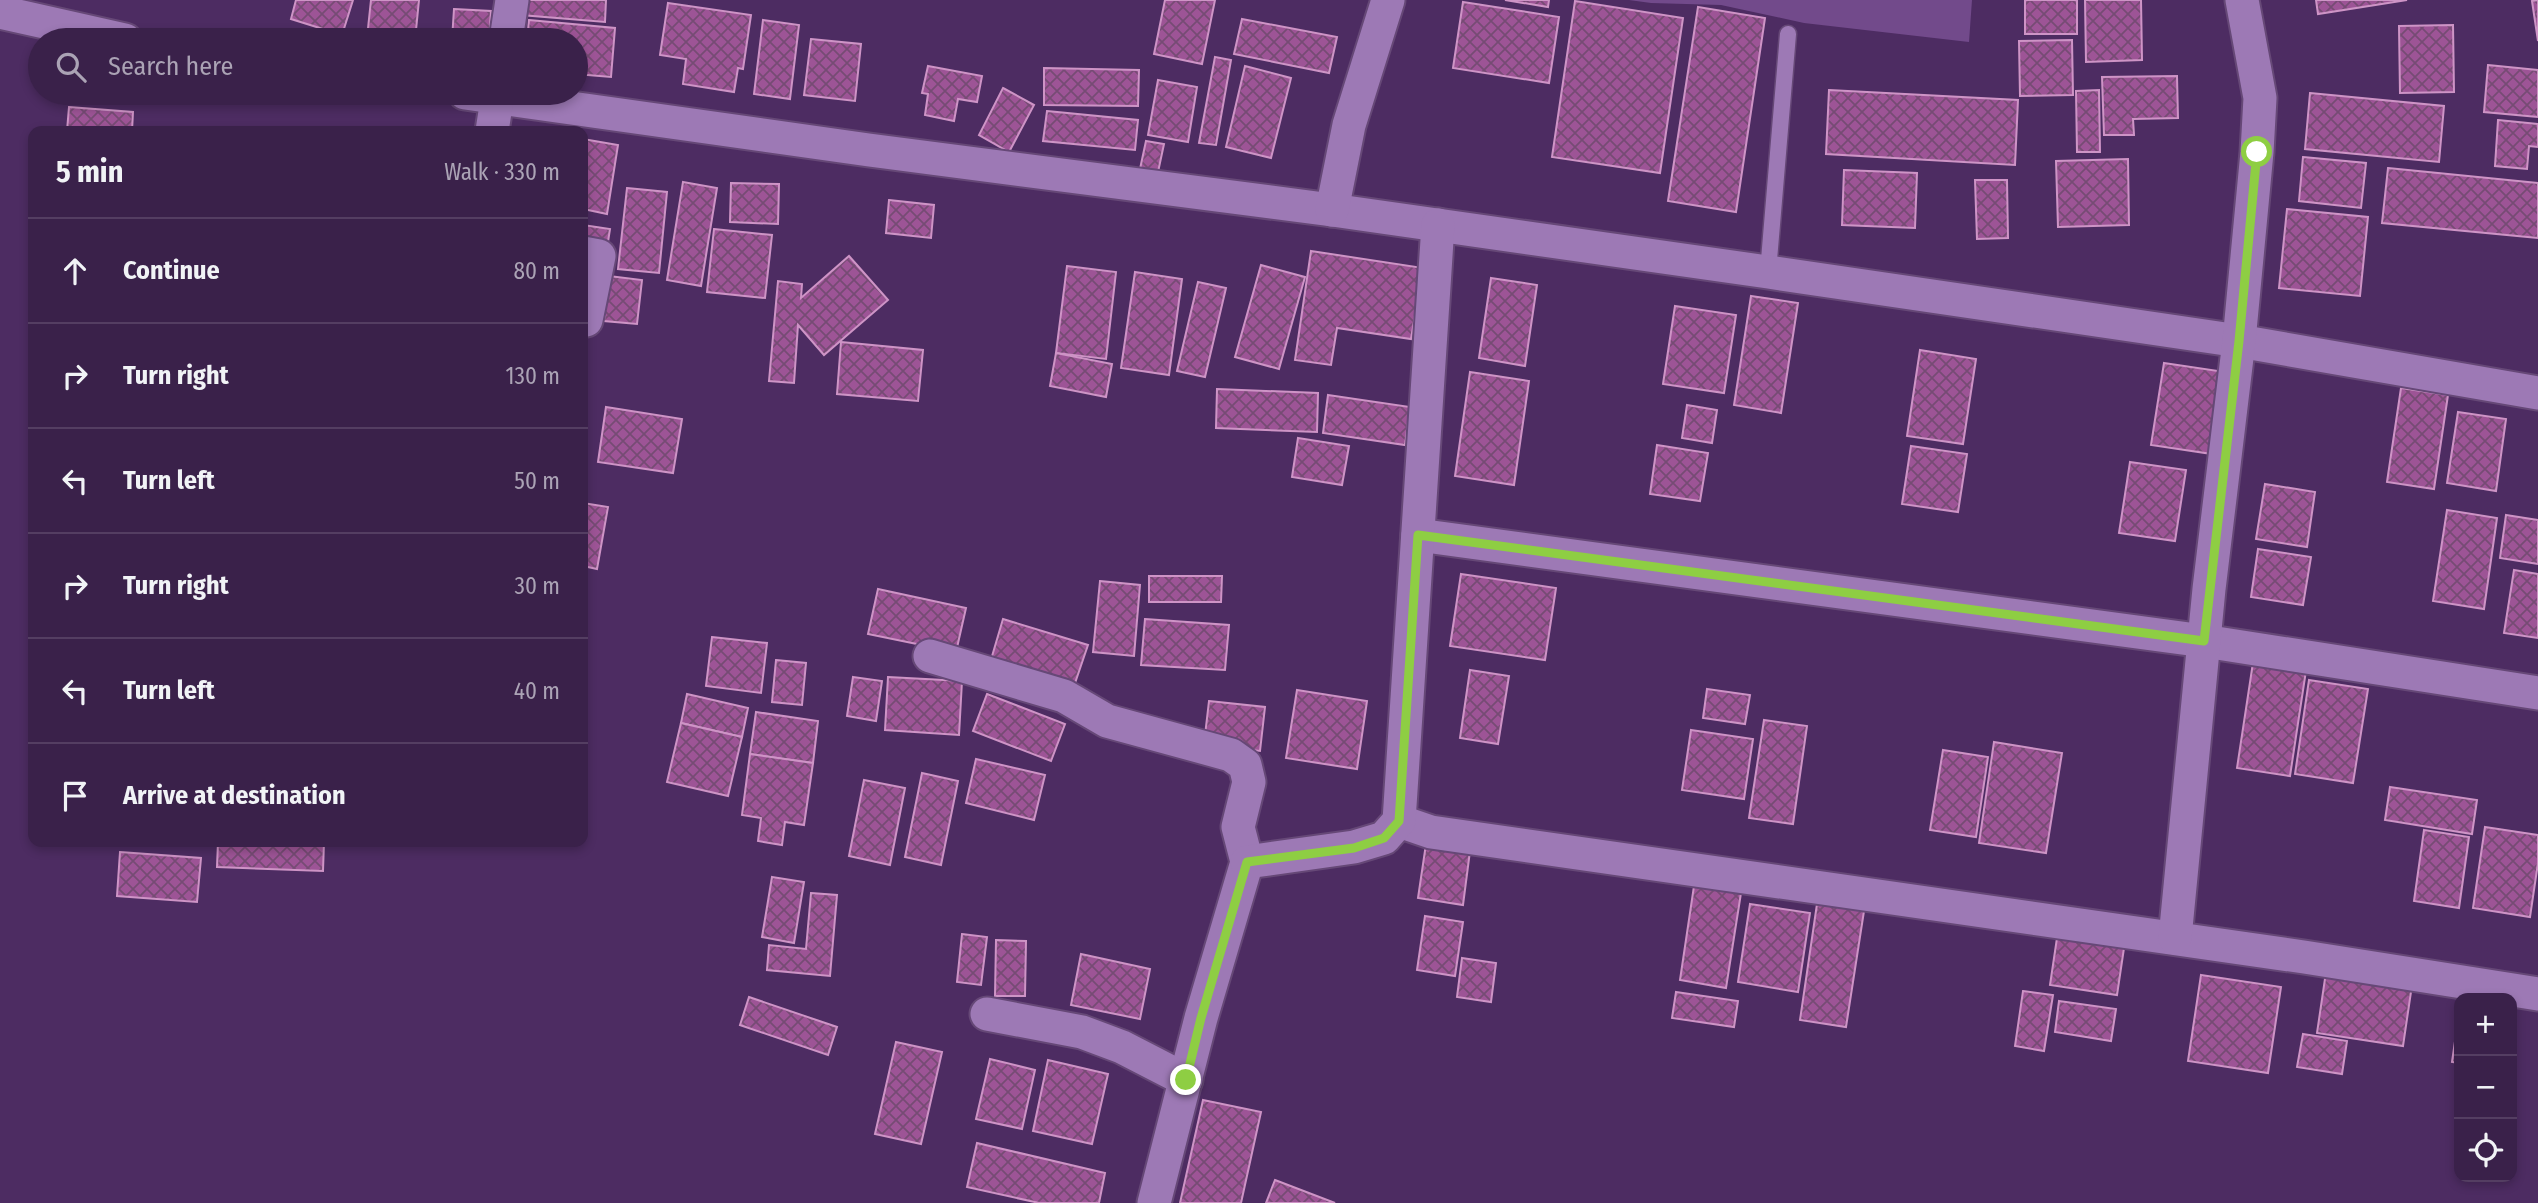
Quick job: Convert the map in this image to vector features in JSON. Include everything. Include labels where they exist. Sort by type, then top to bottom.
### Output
[{"type":"street","points":[[508,28],[512,0]]},
{"type":"street","points":[[1332,210],[1349,125],[1388,0]]},
{"type":"street","points":[[2175,938],[2257,152],[2260,98],[2242,0]]},
{"type":"street","points":[[0,12],[71,28]]},
{"type":"street","points":[[493,126],[496,105]]},
{"type":"street","points":[[566,105],[856,148],[1332,210],[1768,272],[2239,341],[2538,393]]},
{"type":"street","points":[[1247,862],[1354,848],[1384,838],[1399,821],[1438,225]]},
{"type":"street","points":[[588,254],[599,256],[588,310]]},
{"type":"street","points":[[1418,535],[2204,641],[2538,693]]},
{"type":"street","points":[[930,656],[1064,696],[1107,721],[1231,755],[1245,765],[1249,782],[1238,827],[1247,862],[1201,1018],[1154,1203]]},
{"type":"street","points":[[1399,821],[1431,832],[2175,938],[2538,994]]},
{"type":"street","points":[[987,1014],[1082,1032],[1122,1047],[1186,1080]]},
{"type":"lane","points":[[1768,272],[1788,34]]},
{"type":"shaded area","points":[[1629,0],[1972,0],[1969,42],[1804,23],[1721,5]]},
{"type":"building","points":[[296,0],[353,0],[344,28],[320,28],[291,19]]},
{"type":"building","points":[[371,0],[419,0],[416,28],[368,28]]},
{"type":"building","points":[[522,0],[606,0],[605,22],[521,15]]},
{"type":"building","points":[[1165,0],[1215,0],[1202,64],[1154,54]]},
{"type":"building","points":[[1505,0],[1549,0],[1548,7]]},
{"type":"building","points":[[2025,0],[2077,0],[2077,34],[2025,34]]},
{"type":"building","points":[[2085,0],[2141,0],[2142,60],[2086,62]]},
{"type":"building","points":[[2316,0],[2407,0],[2318,14]]},
{"type":"building","points":[[2538,0],[2538,41],[2532,1]]},
{"type":"building","points":[[1575,1],[1683,18],[1660,173],[1552,157]]},
{"type":"building","points":[[1463,2],[1559,17],[1549,83],[1453,68]]},
{"type":"building","points":[[668,3],[751,15],[743,69],[738,68],[734,92],[683,84],[686,59],[660,55]]},
{"type":"building","points":[[1698,7],[1765,18],[1736,212],[1668,201]]},
{"type":"building","points":[[454,9],[491,11],[490,28],[453,28]]},
{"type":"building","points":[[1242,19],[1337,37],[1329,73],[1234,54]]},
{"type":"building","points":[[529,20],[615,28],[611,77],[588,75],[588,28],[528,28]]},
{"type":"building","points":[[763,20],[799,25],[790,99],[754,94]]},
{"type":"building","points":[[2453,25],[2454,92],[2400,93],[2399,26]]},
{"type":"building","points":[[811,39],[861,44],[855,101],[804,95]]},
{"type":"building","points":[[2072,40],[2073,95],[2020,96],[2019,41]]},
{"type":"building","points":[[1215,57],[1231,60],[1216,145],[1199,143]]},
{"type":"building","points":[[2488,65],[2538,70],[2538,117],[2484,112]]},
{"type":"building","points":[[928,66],[982,76],[977,102],[958,99],[954,121],[925,115],[928,94],[922,93]]},
{"type":"building","points":[[1245,66],[1291,78],[1271,158],[1226,147]]},
{"type":"building","points":[[1044,68],[1139,70],[1138,106],[1044,105]]},
{"type":"building","points":[[2177,76],[2178,118],[2133,119],[2134,135],[2104,135],[2102,77]]},
{"type":"building","points":[[1158,80],[1197,87],[1188,142],[1148,135]]},
{"type":"building","points":[[1003,88],[1034,105],[1009,152],[979,135]]},
{"type":"building","points":[[1829,90],[2018,100],[2015,165],[1826,154]]},
{"type":"building","points":[[2099,90],[2100,152],[2077,152],[2076,91]]},
{"type":"building","points":[[2310,93],[2444,106],[2439,162],[2305,149]]},
{"type":"building","points":[[69,107],[133,112],[132,126],[67,126]]},
{"type":"building","points":[[1047,111],[1138,120],[1135,150],[1043,141]]},
{"type":"building","points":[[2498,120],[2538,124],[2538,147],[2529,146],[2527,169],[2495,166]]},
{"type":"building","points":[[588,140],[618,145],[607,214],[588,210]]},
{"type":"building","points":[[1146,141],[1164,144],[1158,172],[1140,169]]},
{"type":"building","points":[[2303,157],[2366,163],[2361,208],[2299,201]]},
{"type":"building","points":[[2128,159],[2129,225],[2058,227],[2056,161]]},
{"type":"building","points":[[2388,168],[2538,183],[2538,238],[2382,223]]},
{"type":"building","points":[[1844,170],[1917,173],[1915,228],[1842,225]]},
{"type":"building","points":[[1975,180],[2007,180],[2008,238],[1977,239]]},
{"type":"building","points":[[683,182],[717,188],[701,286],[667,280]]},
{"type":"building","points":[[731,183],[779,184],[778,224],[730,222]]},
{"type":"building","points":[[627,188],[667,192],[659,273],[618,269]]},
{"type":"building","points":[[889,200],[934,205],[931,238],[886,233]]},
{"type":"building","points":[[2287,209],[2368,217],[2360,296],[2279,288]]},
{"type":"building","points":[[588,226],[610,229],[607,248],[588,245]]},
{"type":"building","points":[[714,229],[772,235],[765,298],[707,292]]},
{"type":"building","points":[[1311,251],[1423,268],[1411,339],[1337,328],[1331,365],[1295,360]]},
{"type":"building","points":[[849,256],[888,300],[824,355],[798,325],[794,383],[769,381],[778,281],[802,284],[801,298]]},
{"type":"building","points":[[1261,265],[1305,277],[1279,369],[1235,357]]},
{"type":"building","points":[[1067,266],[1116,272],[1106,359],[1056,353]]},
{"type":"building","points":[[1135,272],[1182,279],[1169,375],[1121,368]]},
{"type":"building","points":[[609,276],[642,280],[637,324],[604,321]]},
{"type":"building","points":[[1491,278],[1537,285],[1525,366],[1479,358]]},
{"type":"building","points":[[1198,282],[1226,288],[1205,377],[1177,371]]},
{"type":"building","points":[[1751,296],[1798,303],[1781,413],[1734,405]]},
{"type":"building","points":[[1675,306],[1736,315],[1724,393],[1663,384]]},
{"type":"building","points":[[841,342],[923,350],[918,401],[837,394]]},
{"type":"building","points":[[1920,350],[1976,359],[1963,444],[1907,436]]},
{"type":"building","points":[[1056,353],[1112,364],[1106,397],[1050,386]]},
{"type":"building","points":[[2164,363],[2225,372],[2212,454],[2151,445]]},
{"type":"building","points":[[1470,372],[1529,381],[1514,485],[1455,476]]},
{"type":"building","points":[[2401,388],[2448,395],[2434,489],[2387,482]]},
{"type":"building","points":[[1217,389],[1318,393],[1317,432],[1216,428]]},
{"type":"building","points":[[1328,395],[1410,407],[1405,445],[1323,433]]},
{"type":"building","points":[[1687,405],[1717,410],[1712,443],[1682,438]]},
{"type":"building","points":[[606,407],[682,419],[673,473],[598,462]]},
{"type":"building","points":[[2458,412],[2506,419],[2496,491],[2447,483]]},
{"type":"building","points":[[1298,438],[1349,446],[1342,485],[1292,477]]},
{"type":"building","points":[[1657,445],[1708,453],[1700,501],[1650,494]]},
{"type":"building","points":[[1911,446],[1967,454],[1958,512],[1902,504]]},
{"type":"building","points":[[2130,462],[2186,470],[2175,541],[2119,533]]},
{"type":"building","points":[[2265,484],[2315,492],[2307,547],[2256,539]]},
{"type":"building","points":[[588,504],[608,507],[597,569],[588,567]]},
{"type":"building","points":[[2447,510],[2497,518],[2484,609],[2433,601]]},
{"type":"building","points":[[2506,515],[2538,520],[2538,564],[2500,558]]},
{"type":"building","points":[[2258,549],[2311,557],[2303,605],[2251,597]]},
{"type":"building","points":[[2514,570],[2538,574],[2538,638],[2504,633]]},
{"type":"building","points":[[1461,574],[1556,588],[1545,660],[1450,646]]},
{"type":"building","points":[[1149,576],[1222,576],[1221,602],[1149,602]]},
{"type":"building","points":[[1100,581],[1140,585],[1134,656],[1093,652]]},
{"type":"building","points":[[878,589],[966,608],[956,652],[868,634]]},
{"type":"building","points":[[1003,619],[1088,645],[1073,689],[990,663]]},
{"type":"building","points":[[1145,619],[1229,625],[1225,670],[1141,665]]},
{"type":"building","points":[[712,637],[767,643],[761,693],[706,686]]},
{"type":"building","points":[[2254,656],[2307,664],[2290,776],[2237,768]]},
{"type":"building","points":[[776,660],[806,663],[802,705],[772,702]]},
{"type":"building","points":[[1470,670],[1509,676],[1498,744],[1460,738]]},
{"type":"building","points":[[853,677],[882,681],[876,721],[847,716]]},
{"type":"building","points":[[888,677],[962,681],[959,735],[885,730]]},
{"type":"building","points":[[2309,680],[2368,689],[2353,783],[2295,774]]},
{"type":"building","points":[[1707,689],[1750,695],[1745,724],[1703,718]]},
{"type":"building","points":[[1297,690],[1367,701],[1357,769],[1286,758]]},
{"type":"building","points":[[687,694],[748,708],[742,737],[681,723]]},
{"type":"building","points":[[987,694],[1065,724],[1051,761],[973,731]]},
{"type":"building","points":[[1209,701],[1265,707],[1260,751],[1204,744]]},
{"type":"building","points":[[756,712],[818,721],[813,763],[750,754]]},
{"type":"building","points":[[1764,720],[1807,726],[1793,824],[1749,818]]},
{"type":"building","points":[[681,723],[742,737],[728,796],[667,782]]},
{"type":"building","points":[[1691,730],[1753,739],[1744,799],[1682,790]]},
{"type":"building","points":[[1994,742],[2062,753],[2046,853],[1979,843]]},
{"type":"building","points":[[1943,750],[1988,757],[1976,837],[1930,830]]},
{"type":"building","points":[[750,754],[813,763],[804,825],[785,822],[782,845],[758,841],[761,818],[742,815]]},
{"type":"building","points":[[976,759],[1045,775],[1034,820],[966,803]]},
{"type":"building","points":[[922,773],[958,781],[941,865],[905,857]]},
{"type":"building","points":[[864,780],[905,788],[890,865],[849,856]]},
{"type":"building","points":[[2390,787],[2477,800],[2472,834],[2385,820]]},
{"type":"building","points":[[2485,827],[2538,835],[2538,863],[2530,917],[2473,908]]},
{"type":"building","points":[[2424,830],[2469,837],[2459,908],[2414,901]]},
{"type":"building","points":[[1426,844],[1470,851],[1463,905],[1418,898]]},
{"type":"building","points":[[218,847],[324,847],[323,871],[217,867]]},
{"type":"building","points":[[120,852],[201,858],[197,902],[117,896]]},
{"type":"building","points":[[772,877],[804,882],[794,943],[762,937]]},
{"type":"building","points":[[1694,886],[1741,893],[1726,988],[1680,980]]},
{"type":"building","points":[[811,893],[837,895],[830,976],[767,970],[769,945],[806,949]]},
{"type":"building","points":[[1750,904],[1810,913],[1798,992],[1738,982]]},
{"type":"building","points":[[1817,904],[1864,911],[1846,1027],[1800,1020]]},
{"type":"building","points":[[1425,916],[1463,922],[1455,976],[1417,970]]},
{"type":"building","points":[[962,934],[987,937],[981,985],[957,982]]},
{"type":"building","points":[[2057,938],[2124,948],[2117,995],[2050,985]]},
{"type":"building","points":[[996,940],[1026,941],[1025,996],[995,996]]},
{"type":"building","points":[[1081,954],[1150,969],[1140,1019],[1071,1005]]},
{"type":"building","points":[[1462,958],[1496,963],[1491,1002],[1457,997]]},
{"type":"building","points":[[2326,972],[2412,985],[2403,1046],[2317,1033]]},
{"type":"building","points":[[2201,975],[2281,987],[2268,1073],[2188,1061]]},
{"type":"building","points":[[2023,991],[2053,995],[2044,1051],[2015,1046]]},
{"type":"building","points":[[1676,992],[1738,1001],[1734,1027],[1672,1018]]},
{"type":"building","points":[[749,997],[837,1027],[828,1055],[740,1025]]},
{"type":"building","points":[[2059,1001],[2116,1009],[2111,1041],[2055,1032]]},
{"type":"building","points":[[2303,1034],[2347,1041],[2342,1074],[2297,1067]]},
{"type":"building","points":[[896,1042],[942,1052],[921,1144],[875,1134]]},
{"type":"building","points":[[990,1059],[1035,1070],[1022,1129],[976,1119]]},
{"type":"building","points":[[1048,1060],[1108,1074],[1092,1144],[1033,1131]]},
{"type":"building","points":[[1203,1100],[1261,1112],[1241,1203],[1180,1203]]},
{"type":"building","points":[[977,1143],[1105,1173],[1099,1203],[1039,1203],[967,1187]]},
{"type":"building","points":[[1275,1180],[1335,1203],[1266,1203]]},
{"type":"route","points":[[1186,1080],[1201,1018],[1247,862],[1354,848],[1384,838],[1399,821],[1418,535],[2204,641],[2239,341],[2257,152]]}]
